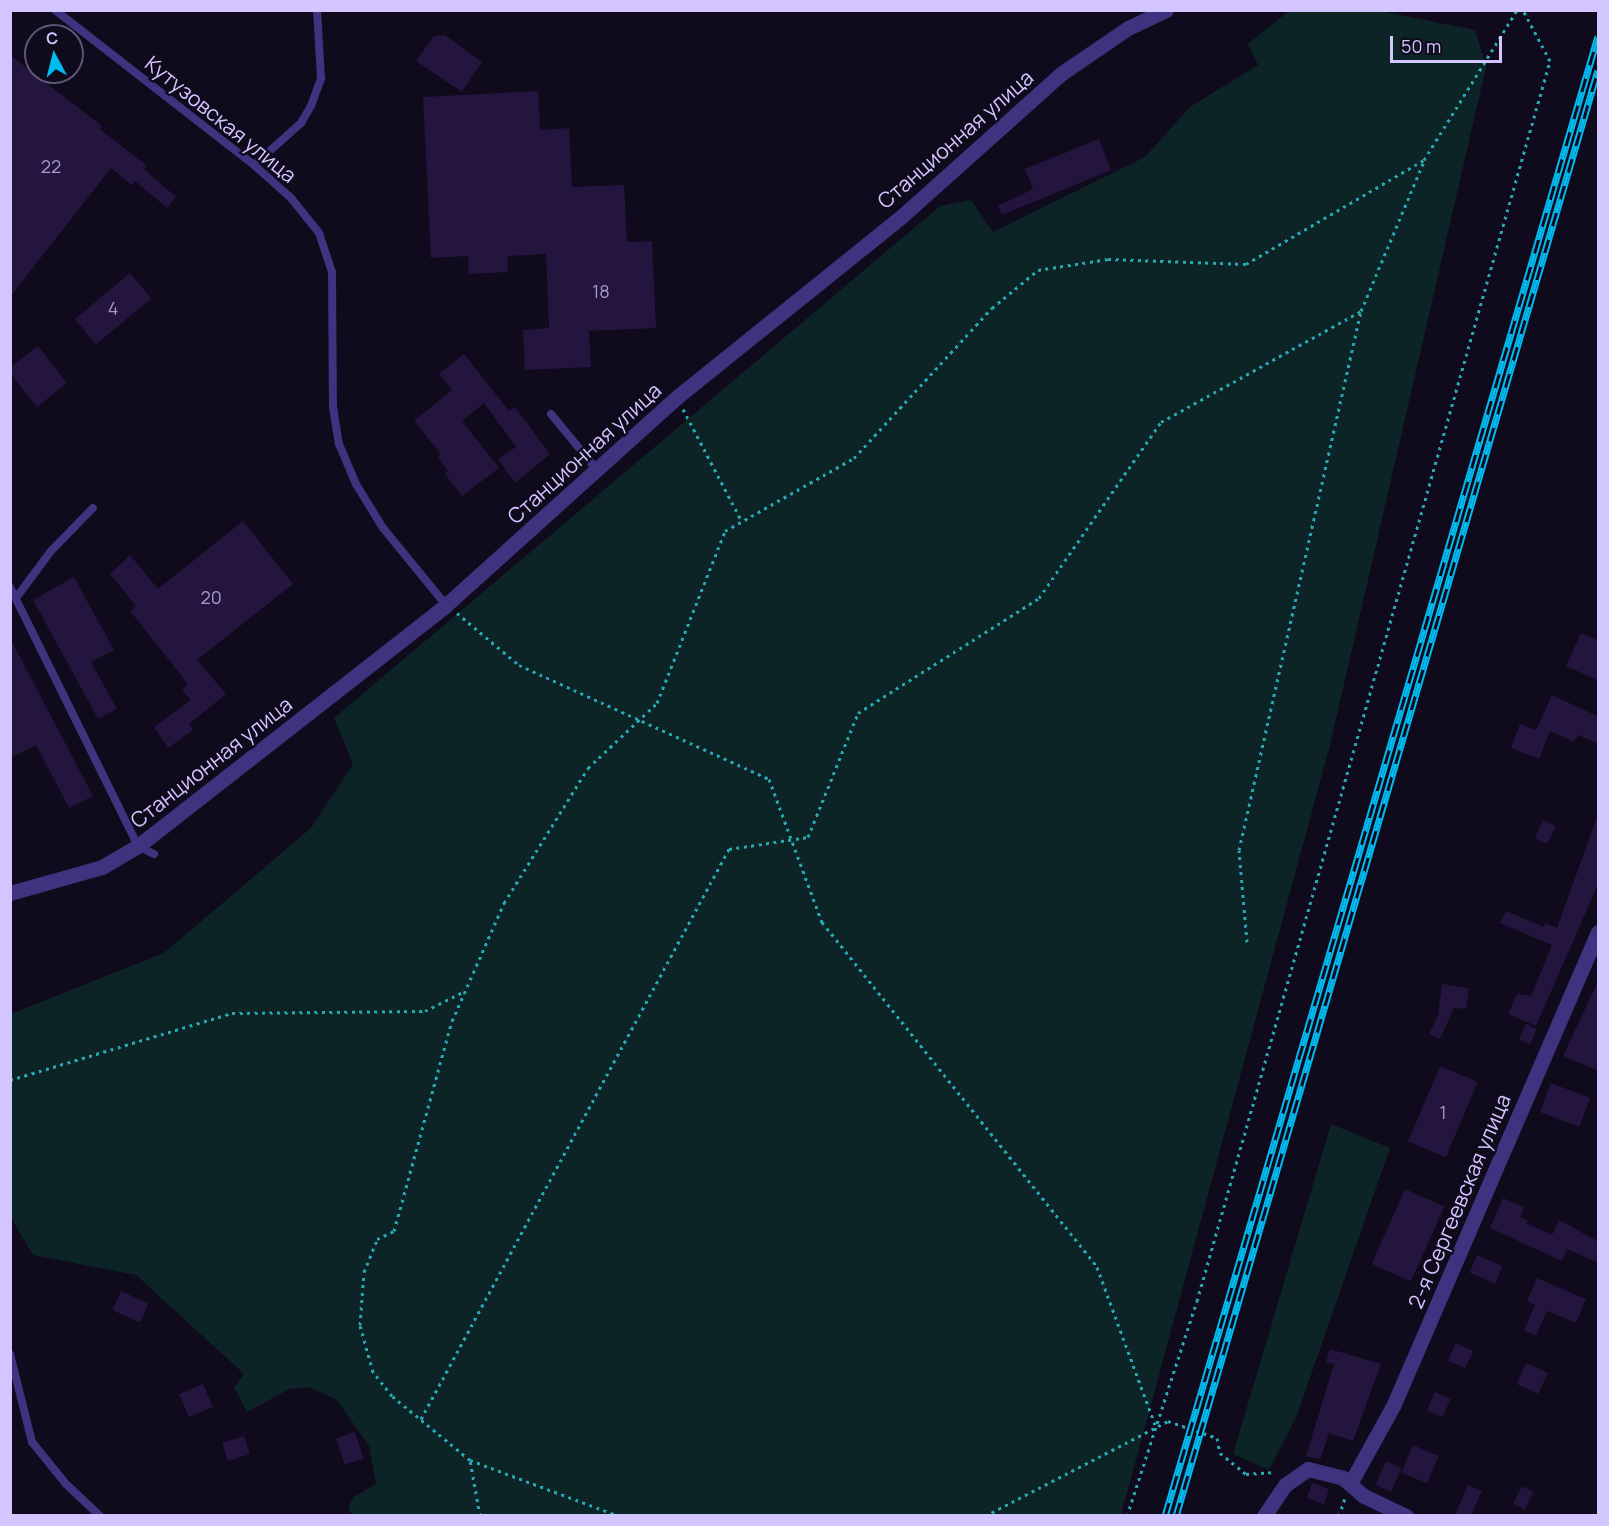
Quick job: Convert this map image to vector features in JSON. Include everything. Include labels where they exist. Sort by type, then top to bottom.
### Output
[{"type":"street","name":"Станционная улица","points":[[10,893],[102,867],[138,846],[446,604],[677,397],[902,216],[1062,73],[1128,28],[1166,10]]},
{"type":"street","name":"2-я Сергеевская улица","points":[[1351,1482],[1394,1404],[1599,932]]},
{"type":"street","points":[[1264,1515],[1285,1485],[1301,1471],[1318,1471],[1351,1482],[1364,1496],[1406,1515]]},
{"type":"lane","name":"Кутузовская улица","points":[[55,10],[254,165],[291,198],[319,233],[332,272],[333,407],[339,444],[356,484],[383,528],[446,604]]},
{"type":"lane","points":[[254,165],[301,123],[311,106],[321,78],[317,10]]},
{"type":"lane","points":[[551,414],[597,470]]},
{"type":"lane","points":[[16,598],[51,551],[93,508]]},
{"type":"lane","points":[[10,587],[138,846],[154,854]]},
{"type":"lane","points":[[10,1354],[32,1442],[66,1484],[100,1515]]},
{"type":"path","points":[[1247,942],[1239,850],[1361,311],[1424,160],[1517,10]]},
{"type":"path","points":[[1127,1515],[1197,1301],[1550,61],[1523,10]]},
{"type":"path","points":[[619,1515],[470,1460],[421,1419],[373,1372],[360,1325],[364,1272],[377,1239],[394,1231],[452,1021],[504,903],[588,768],[657,703],[725,531],[854,458],[992,308],[1038,270],[1108,259],[1246,264],[1424,160]]},
{"type":"path","points":[[421,1419],[729,849],[808,837],[858,713],[1040,598],[1161,422],[1361,311]]},
{"type":"path","points":[[677,397],[742,522]]},
{"type":"path","points":[[446,604],[519,665],[769,779],[822,922],[1097,1267],[1155,1425]]},
{"type":"path","points":[[10,1080],[232,1013],[425,1011],[465,992]]},
{"type":"path","points":[[985,1515],[1145,1434],[1155,1425],[1168,1421],[1217,1438],[1220,1452],[1246,1474],[1301,1471]]},
{"type":"path","points":[[470,1460],[480,1515]]},
{"type":"green space","points":[[1290,10],[1381,11],[1475,30],[1486,67],[1330,745],[1121,1515],[352,1515],[348,1507],[354,1497],[376,1484],[369,1446],[337,1400],[309,1387],[289,1389],[247,1412],[234,1387],[244,1374],[136,1275],[33,1255],[11,1218],[11,1014],[164,953],[311,828],[353,764],[334,718],[940,206],[971,200],[993,232],[1145,157],[1190,107],[1258,65],[1248,44]]},
{"type":"green space","points":[[1331,1124],[1390,1148],[1297,1415],[1269,1470],[1233,1454]]},
{"type":"building","points":[[445,35],[482,62],[462,92],[416,61],[434,36]]},
{"type":"building","points":[[10,55],[24,66],[24,84],[48,84],[102,126],[100,129],[147,166],[144,169],[176,197],[167,208],[135,181],[132,185],[111,168],[10,297]]},
{"type":"building","points":[[538,91],[540,130],[569,128],[572,187],[624,185],[627,242],[652,241],[656,328],[589,331],[591,367],[525,370],[523,330],[549,328],[546,254],[507,256],[508,272],[469,274],[468,256],[431,258],[423,97]]},
{"type":"building","points":[[1099,139],[1111,170],[1002,215],[998,206],[1033,189],[1025,169]]},
{"type":"building","points":[[130,273],[151,298],[96,345],[75,319]]},
{"type":"building","points":[[38,346],[67,383],[37,407],[10,373],[10,367]]},
{"type":"building","points":[[464,354],[509,411],[515,407],[550,454],[515,483],[498,459],[516,447],[484,403],[462,421],[499,468],[462,496],[445,474],[448,471],[438,457],[441,454],[414,421],[452,390],[439,374]]},
{"type":"building","points":[[243,521],[293,584],[197,660],[226,694],[189,724],[193,730],[168,748],[154,727],[191,700],[182,690],[188,684],[130,611],[136,606],[110,574],[130,555],[158,589]]},
{"type":"building","points":[[74,577],[114,650],[91,662],[117,709],[98,719],[33,600]]},
{"type":"building","points":[[1581,633],[1599,641],[1599,681],[1566,666]]},
{"type":"building","points":[[10,638],[93,796],[69,808],[36,745],[10,758]]},
{"type":"building","points":[[1552,695],[1599,717],[1599,744],[1578,735],[1574,742],[1550,731],[1539,759],[1511,748],[1520,724],[1536,730]]},
{"type":"building","points":[[1597,817],[1599,882],[1536,1026],[1508,1014],[1517,994],[1531,996],[1552,945],[1500,923],[1506,911],[1544,927],[1545,923],[1557,928]]},
{"type":"building","points":[[1543,820],[1556,826],[1547,844],[1535,838]]},
{"type":"building","points":[[1599,979],[1599,1071],[1563,1056]]},
{"type":"building","points":[[1442,984],[1469,988],[1466,1009],[1454,1008],[1440,1039],[1429,1034],[1438,1015]]},
{"type":"building","points":[[1526,1024],[1537,1029],[1530,1044],[1519,1040]]},
{"type":"building","points":[[1440,1066],[1478,1082],[1446,1158],[1408,1141]]},
{"type":"building","points":[[1551,1083],[1590,1098],[1579,1127],[1540,1112]]},
{"type":"building","points":[[1405,1189],[1444,1206],[1411,1281],[1372,1264]]},
{"type":"building","points":[[1503,1198],[1524,1207],[1520,1217],[1528,1220],[1526,1223],[1552,1235],[1559,1220],[1599,1242],[1599,1263],[1567,1249],[1562,1261],[1490,1228]]},
{"type":"building","points":[[1477,1255],[1503,1266],[1495,1283],[1470,1272]]},
{"type":"building","points":[[1537,1278],[1586,1299],[1576,1323],[1547,1311],[1536,1336],[1524,1330],[1535,1305],[1527,1301]]},
{"type":"building","points":[[121,1291],[148,1303],[140,1322],[112,1310]]},
{"type":"building","points":[[1456,1343],[1473,1351],[1465,1368],[1448,1360]]},
{"type":"building","points":[[1330,1349],[1381,1364],[1353,1441],[1329,1433],[1320,1460],[1306,1456],[1334,1364],[1326,1362]]},
{"type":"building","points":[[1526,1363],[1548,1373],[1539,1394],[1517,1384]]},
{"type":"building","points":[[203,1384],[213,1407],[189,1417],[179,1394]]},
{"type":"building","points":[[1435,1392],[1451,1399],[1442,1417],[1427,1410]]},
{"type":"building","points":[[355,1432],[364,1459],[345,1465],[336,1438]]},
{"type":"building","points":[[244,1436],[250,1454],[228,1461],[222,1443]]},
{"type":"building","points":[[1413,1445],[1439,1456],[1427,1484],[1401,1473]]},
{"type":"building","points":[[1386,1461],[1402,1468],[1391,1492],[1375,1485]]},
{"type":"building","points":[[1312,1483],[1329,1489],[1324,1504],[1307,1498]]},
{"type":"building","points":[[1468,1485],[1482,1491],[1471,1515],[1455,1515]]},
{"type":"building","points":[[1522,1486],[1534,1492],[1525,1510],[1513,1504]]},
{"type":"railway","points":[[1165,1516],[1598,36]]},
{"type":"railway","points":[[1176,1516],[1598,70]]}]
